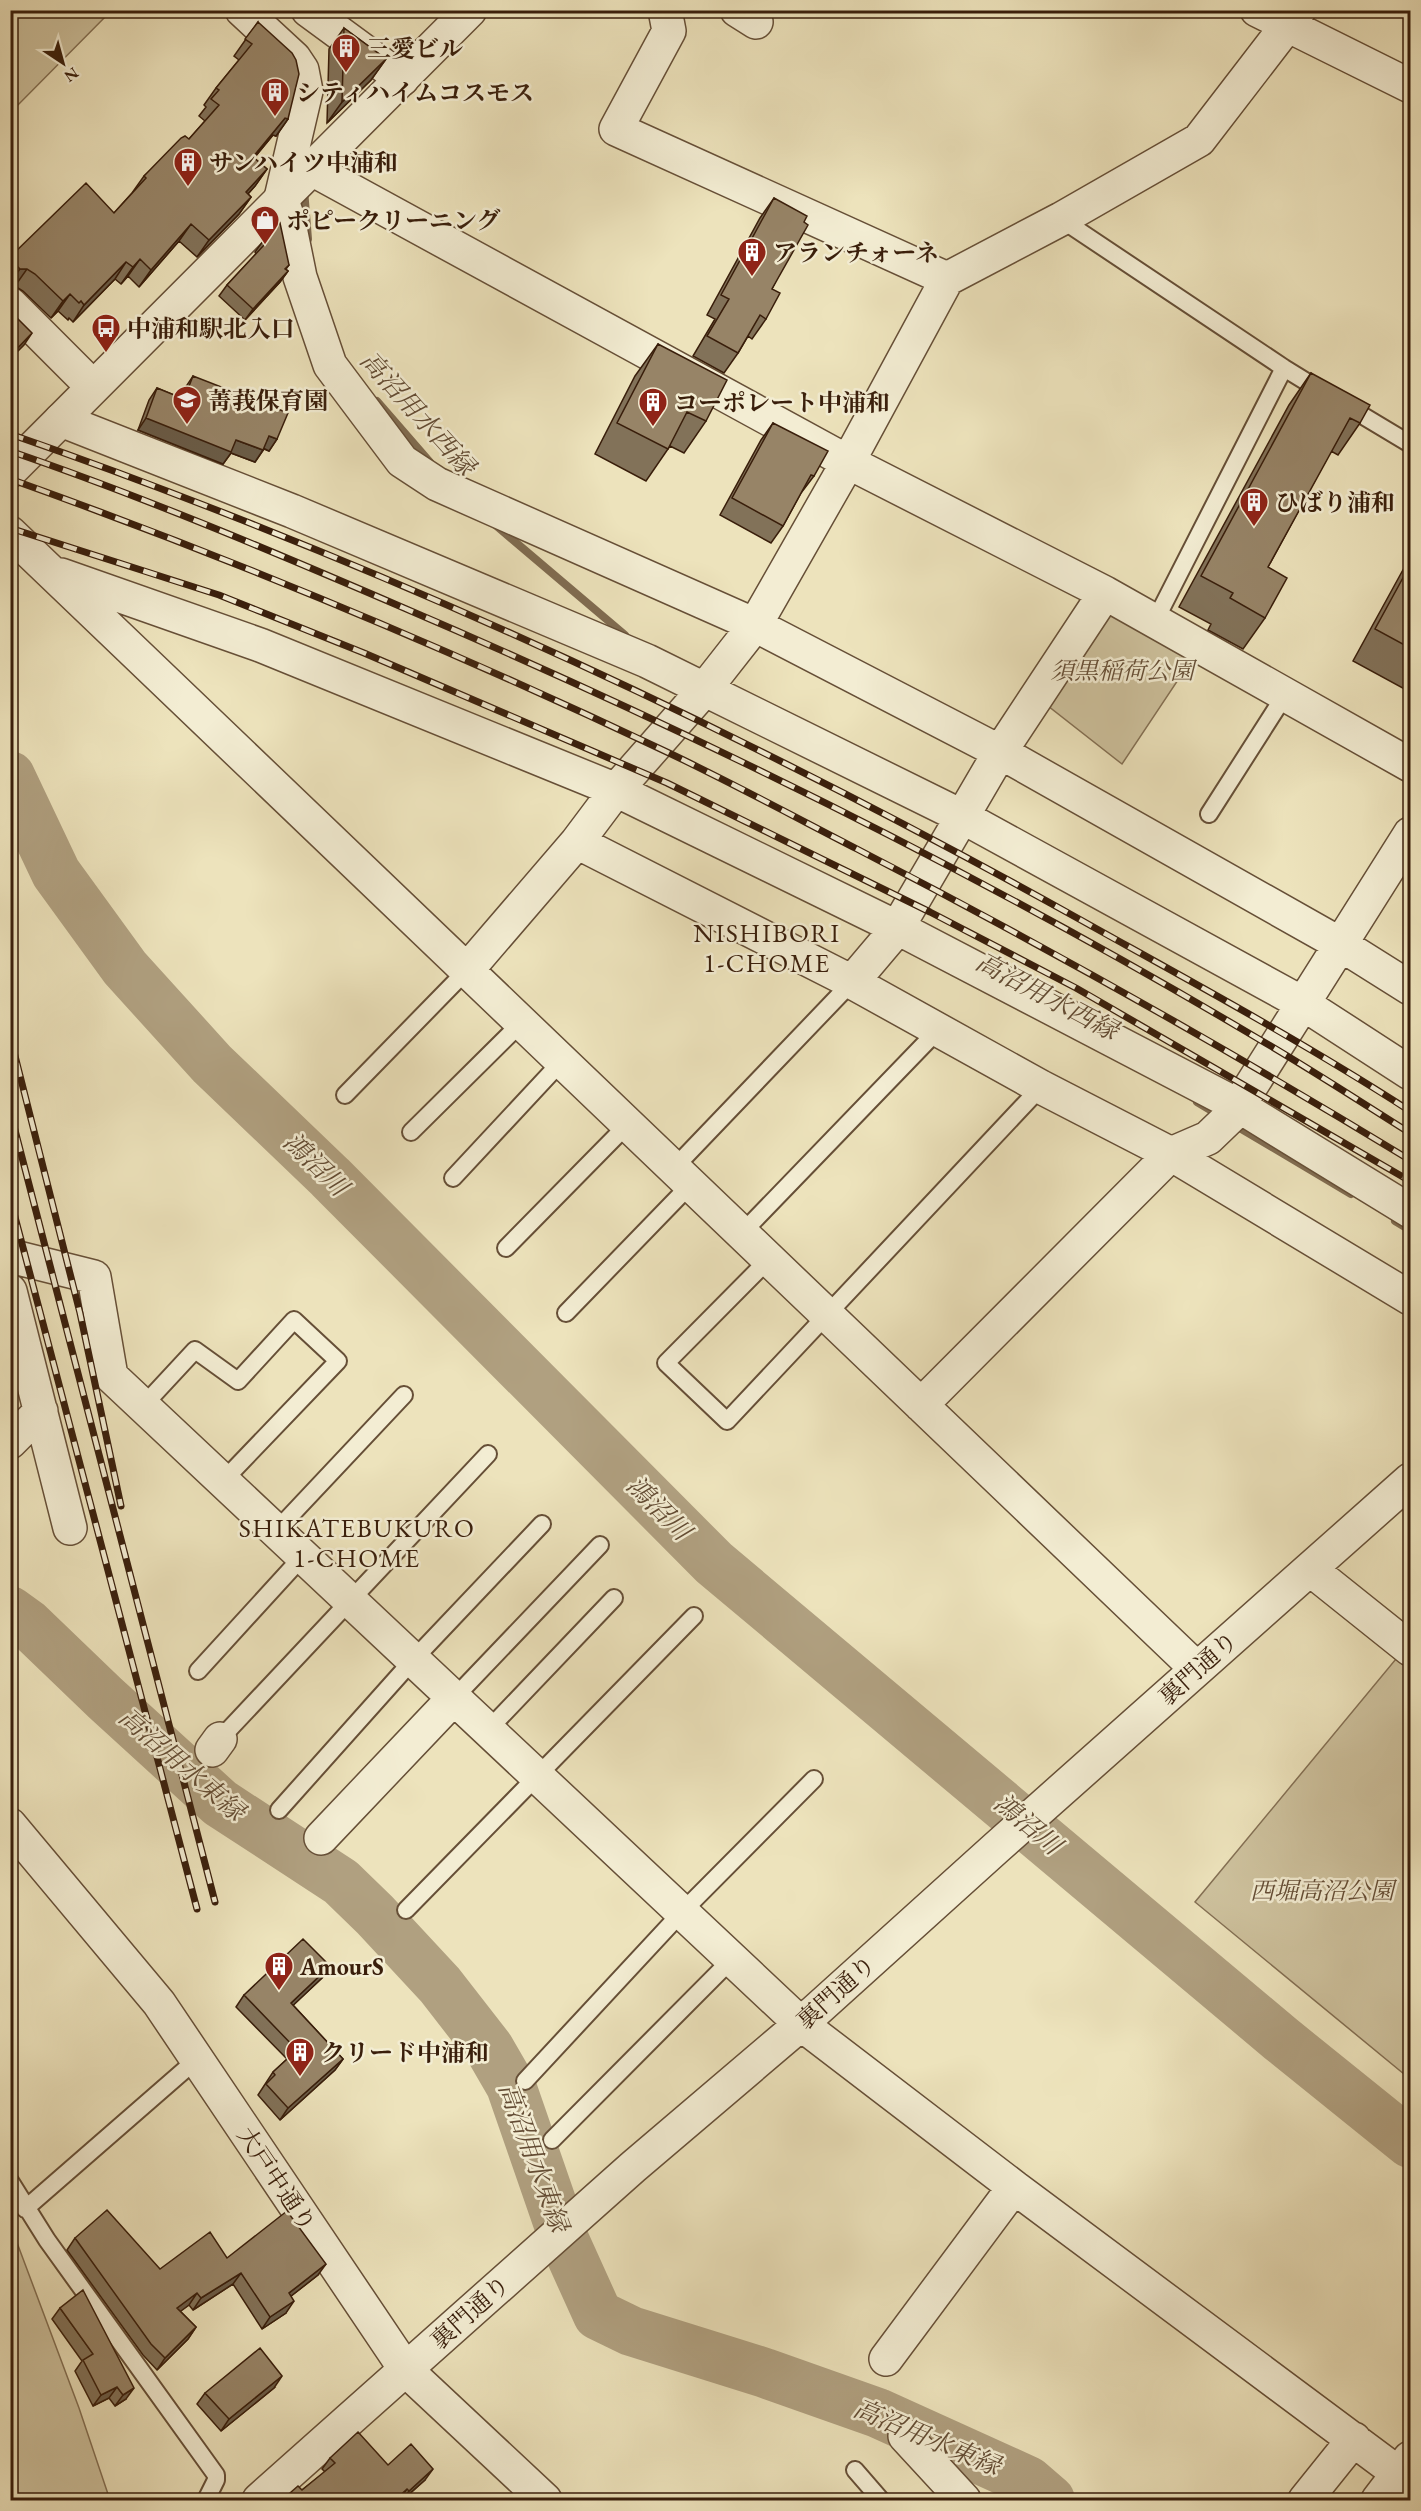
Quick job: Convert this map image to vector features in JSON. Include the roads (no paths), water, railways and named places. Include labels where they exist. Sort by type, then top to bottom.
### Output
[{"type":"street","points":[[242,10],[294,58],[302,70],[306,90],[300,179],[300,277],[330,365],[402,461],[437,484],[755,625],[1000,752],[1340,944],[1410,988]]},
{"type":"street","points":[[308,10],[402,79]]},
{"type":"street","points":[[10,471],[470,10]]},
{"type":"street","points":[[664,10],[669,31],[616,129],[947,279]]},
{"type":"street","points":[[1257,10],[1294,18],[1410,86]]},
{"type":"street","points":[[467,970],[577,842],[616,790],[704,690],[755,625],[848,462],[947,279],[1061,219],[1199,140],[1294,18]]},
{"type":"street","points":[[300,179],[1105,593],[1410,765]]},
{"type":"street","points":[[10,304],[93,387]]},
{"type":"street","points":[[61,420],[292,511],[637,657],[961,816],[1302,1003],[1410,1072]]},
{"type":"street","points":[[10,533],[1197,1668]]},
{"type":"street","points":[[51,571],[260,645],[616,790],[891,936],[1237,1109],[1410,1211]]},
{"type":"street","points":[[852,982],[891,936],[1000,752],[1105,593]]},
{"type":"street","points":[[921,1405],[1171,1154],[1208,1138],[1237,1109],[1410,834]]},
{"type":"street","points":[[577,842],[852,982],[1041,1087],[1171,1154],[1410,1298]]},
{"type":"street","points":[[10,1256],[94,1277],[111,1376],[801,2024],[1014,2187],[1354,2439],[1407,2471],[1378,2500]]},
{"type":"street","points":[[10,1291],[70,1528]]},
{"type":"street","points":[[10,1442],[41,1411]]},
{"type":"street","name":"裏門通り","points":[[260,2500],[633,2167],[801,2024],[1410,1480]]},
{"type":"street","points":[[1310,1569],[1410,1649]]},
{"type":"street","points":[[321,1838],[454,1698]]},
{"type":"street","name":"大戸中通り","points":[[16,1840],[159,2003],[406,2370],[545,2500]]},
{"type":"street","points":[[886,2359],[1014,2187]]},
{"type":"street","points":[[905,2436],[964,2500]]},
{"type":"street","points":[[1305,2500],[1354,2439]]},
{"type":"lane","points":[[1061,219],[1284,368],[1410,444]]},
{"type":"lane","points":[[1155,621],[1284,368]]},
{"type":"lane","points":[[1209,814],[1285,695]]},
{"type":"lane","points":[[345,1095],[467,970]]},
{"type":"lane","points":[[566,1313],[852,982]]},
{"type":"lane","points":[[411,1132],[522,1022]]},
{"type":"lane","points":[[741,1233],[938,1030]]},
{"type":"lane","points":[[453,1178],[562,1061]]},
{"type":"lane","points":[[769,1259],[666,1363],[727,1421],[1041,1087]]},
{"type":"lane","points":[[506,1248],[628,1124]]},
{"type":"lane","points":[[143,1406],[195,1350],[238,1381],[294,1320],[338,1361],[223,1481]]},
{"type":"lane","points":[[276,1531],[404,1395]]},
{"type":"lane","points":[[216,1744],[488,1454]]},
{"type":"lane","points":[[279,1810],[413,1660],[542,1524]]},
{"type":"lane","points":[[454,1698],[600,1545]]},
{"type":"lane","points":[[198,1671],[303,1556]]},
{"type":"lane","points":[[488,1730],[614,1598]]},
{"type":"lane","points":[[406,1910],[693,1616]]},
{"type":"lane","points":[[525,2081],[682,1912],[814,1779]]},
{"type":"lane","points":[[552,2140],[732,1959]]},
{"type":"lane","points":[[26,2208],[196,2060]]},
{"type":"lane","points":[[10,2181],[26,2208],[216,2475],[216,2480],[206,2500]]},
{"type":"lane","points":[[855,2470],[881,2500]]},
{"type":"waterway","name":"高沼用水西縁","points":[[304,189],[308,239]]},
{"type":"waterway","name":"高沼用水西縁","points":[[377,401],[430,462]]},
{"type":"waterway","name":"高沼用水西縁","points":[[493,523],[625,635]]},
{"type":"waterway","name":"鴻沼川","points":[[10,776],[56,873],[125,968],[212,1064],[330,1177],[714,1563],[1281,2039],[1410,2143]]},
{"type":"waterway","name":"高沼用水西縁","points":[[1197,1102],[1222,1117]]},
{"type":"waterway","name":"高沼用水西縁","points":[[1233,1124],[1351,1194]]},
{"type":"waterway","name":"高沼用水西縁","points":[[1395,1221],[1410,1230]]},
{"type":"waterway","name":"高沼用水東縁","points":[[10,1611],[28,1624],[220,1803],[341,1882],[440,1985],[489,2048],[511,2086],[565,2242],[598,2315],[631,2331],[765,2373],[878,2413],[1028,2481],[1050,2500]]},
{"type":"railway","points":[[10,434],[285,537],[555,653],[688,716],[820,781],[1079,919],[1288,1036],[1410,1111]]},
{"type":"railway","points":[[10,451],[159,506],[306,566],[513,656],[730,756],[838,809],[1050,920],[1276,1049],[1410,1133]]},
{"type":"railway","points":[[10,479],[177,541],[343,608],[507,678],[693,764],[1067,961],[1274,1079],[1410,1160]]},
{"type":"railway","points":[[10,528],[219,595],[364,653],[667,783],[930,912],[1076,988],[1410,1181]]},
{"type":"railway","points":[[10,1036],[80,1313],[121,1506]]},
{"type":"railway","points":[[10,1111],[215,1902]]},
{"type":"railway","points":[[10,1198],[197,1909]]},
{"type":"place","name":"三愛ビル","points":[[346,74]]},
{"type":"place","name":"シティハイムコスモス","points":[[275,118]]},
{"type":"place","name":"サンハイツ中浦和","points":[[188,188]]},
{"type":"place","name":"ポピークリーニング","points":[[265,246]]},
{"type":"place","name":"アランチォーネ","points":[[752,278]]},
{"type":"place","name":"中浦和駅北入口","points":[[106,354]]},
{"type":"place","name":"菁莪保育園","points":[[187,426]]},
{"type":"place","name":"コーポレート中浦和","points":[[653,428]]},
{"type":"place","name":"ひばり浦和","points":[[1254,528]]},
{"type":"place","name":"AmourS","points":[[279,1992]]},
{"type":"place","name":"クリード中浦和","points":[[300,2078]]},
{"type":"district","name":"NISHIBORI 1-CHOME","points":[[767,948]]},
{"type":"district","name":"SHIKATEBUKURO 1-CHOME","points":[[357,1543]]},
{"type":"park label","name":"須黒稲荷公園","points":[[1122,670]]},
{"type":"park label","name":"西堀高沼公園","points":[[1322,1890]]}]
